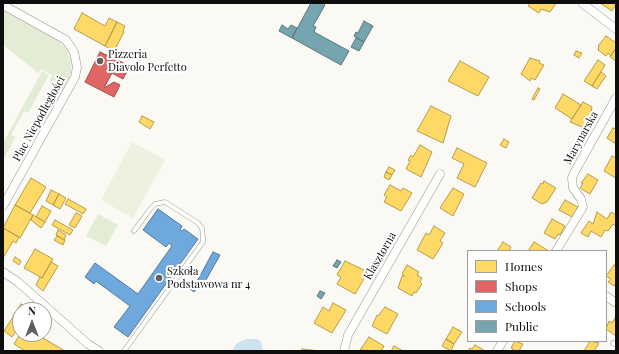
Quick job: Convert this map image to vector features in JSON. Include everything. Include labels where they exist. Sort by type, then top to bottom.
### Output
[{"type":"street","points":[[582,3],[616,29]]},
{"type":"street","name":"Plac Niepodległości","points":[[3,5],[66,40],[74,52],[77,67],[75,76],[3,206]]},
{"type":"street","name":"Marynarska","points":[[557,250],[583,208],[581,199],[573,188],[572,178],[616,98]]},
{"type":"street","name":"Klasztorna","points":[[344,351],[348,335],[440,174]]},
{"type":"street","points":[[3,272],[18,282],[88,344],[99,351]]},
{"type":"street","points":[[607,297],[616,303]]},
{"type":"street","points":[[497,351],[502,342]]},
{"type":"lane","points":[[124,351],[202,242],[203,238],[202,228],[198,223],[165,202],[155,204],[134,231]]},
{"type":"green space","points":[[3,10],[59,41],[67,49],[72,65],[70,76],[63,90],[49,83],[52,75],[41,69],[38,73],[3,45]]},
{"type":"green space","points":[[42,71],[49,75],[28,113],[24,111],[11,135],[16,137],[3,160],[3,143]]},
{"type":"green space","points":[[132,142],[165,160],[133,218],[101,200]]},
{"type":"green space","points":[[98,214],[118,225],[106,246],[86,236]]},
{"type":"water","points":[[246,339],[257,339],[261,342],[263,351],[232,351],[236,344]]},
{"type":"building: Homes","points":[[530,3],[556,3],[550,12],[541,9],[539,13],[528,6]]},
{"type":"building: Homes","points":[[600,3],[616,3],[616,4],[612,11]]},
{"type":"building: Homes","points":[[82,13],[105,26],[109,18],[117,22],[105,46],[74,29]]},
{"type":"building: Homes","points":[[117,22],[125,26],[124,32],[114,51],[105,46]]},
{"type":"building: Homes","points":[[606,36],[616,43],[616,48],[611,56],[608,53],[606,56],[598,50],[598,46]]},
{"type":"building: Homes","points":[[616,48],[616,61],[610,57]]},
{"type":"building: Homes","points":[[576,51],[582,53],[579,58],[574,55]]},
{"type":"building: Homes","points":[[530,58],[540,61],[539,63],[544,65],[535,80],[531,78],[530,81],[521,74]]},
{"type":"building: Homes","points":[[598,60],[605,65],[592,86],[584,81]]},
{"type":"building: Homes","points":[[460,61],[489,77],[478,96],[448,81]]},
{"type":"building: Homes","points":[[601,72],[606,76],[597,89],[592,86]]},
{"type":"building: Homes","points":[[538,88],[540,89],[534,100],[532,99]]},
{"type":"building: Homes","points":[[563,94],[581,105],[572,119],[555,108]]},
{"type":"building: Homes","points":[[583,102],[592,107],[591,113],[595,116],[587,129],[570,122]]},
{"type":"building: Homes","points":[[431,106],[451,116],[443,143],[417,131]]},
{"type":"building: Homes","points":[[142,116],[154,122],[150,129],[139,122]]},
{"type":"building: Homes","points":[[613,128],[616,129],[616,144],[607,138]]},
{"type":"building: Homes","points":[[504,139],[509,142],[506,148],[500,145]]},
{"type":"building: Homes","points":[[420,145],[432,152],[421,177],[406,169],[410,161],[408,160],[411,155],[413,157]]},
{"type":"building: Homes","points":[[457,148],[487,163],[475,187],[457,178],[464,164],[452,158]]},
{"type":"building: Homes","points":[[612,156],[616,158],[616,178],[604,171]]},
{"type":"building: Homes","points":[[389,167],[395,170],[392,175],[386,172]]},
{"type":"building: Homes","points":[[386,172],[392,175],[389,180],[384,177]]},
{"type":"building: Homes","points":[[588,174],[598,180],[590,194],[580,188],[583,183],[581,183]]},
{"type":"building: Homes","points":[[31,178],[46,187],[30,213],[15,205]]},
{"type":"building: Homes","points":[[544,181],[556,188],[547,202],[542,204],[532,198],[541,183],[543,184]]},
{"type":"building: Homes","points":[[390,185],[401,191],[403,188],[412,193],[401,211],[384,202],[387,197],[384,195]]},
{"type":"building: Homes","points":[[453,188],[464,194],[453,216],[440,208]]},
{"type":"building: Homes","points":[[51,190],[59,194],[53,205],[46,201]]},
{"type":"building: Homes","points":[[59,194],[66,198],[60,209],[53,205]]},
{"type":"building: Homes","points":[[68,199],[86,209],[83,214],[65,204]]},
{"type":"building: Homes","points":[[565,200],[578,207],[572,217],[559,210]]},
{"type":"building: Homes","points":[[15,205],[33,215],[20,238],[3,228]]},
{"type":"building: Homes","points":[[42,206],[51,211],[45,222],[36,217]]},
{"type":"building: Homes","points":[[597,212],[607,219],[611,212],[616,215],[616,224],[615,226],[613,224],[608,231],[605,230],[601,237],[591,231],[588,237],[581,233],[589,221],[593,224]]},
{"type":"building: Homes","points":[[76,213],[82,216],[75,228],[69,225]]},
{"type":"building: Homes","points":[[33,215],[45,222],[41,228],[31,220]]},
{"type":"building: Homes","points":[[552,219],[565,226],[560,235],[558,234],[555,239],[544,233]]},
{"type":"building: Homes","points":[[55,220],[73,230],[70,235],[52,225]]},
{"type":"building: Homes","points":[[434,226],[445,233],[440,241],[443,243],[433,259],[417,250],[426,233],[429,235]]},
{"type":"building: Homes","points":[[3,228],[19,237],[16,243],[13,241],[3,258]]},
{"type":"building: Homes","points":[[58,230],[66,235],[64,240],[56,235]]},
{"type":"building: Homes","points":[[57,236],[65,240],[63,245],[54,240]]},
{"type":"building: Homes","points":[[503,242],[511,247],[510,250],[498,250]]},
{"type":"building: Homes","points":[[534,242],[547,250],[529,250]]},
{"type":"building: Homes","points":[[35,249],[53,259],[42,278],[24,268]]},
{"type":"building: Homes","points":[[15,257],[21,261],[19,265],[13,261]]},
{"type":"building: Homes","points":[[345,261],[368,272],[355,294],[337,284],[341,277],[337,275]]},
{"type":"building: Homes","points":[[51,262],[58,266],[43,291],[36,285],[40,277],[42,278]]},
{"type":"building: Homes","points":[[407,265],[419,272],[417,275],[422,278],[420,282],[422,284],[412,296],[398,288],[402,276],[405,276],[402,274]]},
{"type":"building: Homes","points":[[614,265],[616,266],[616,283],[614,286],[608,282],[611,279],[607,277]]},
{"type":"building: Homes","points":[[333,303],[346,310],[332,333],[314,323],[323,307],[329,311]]},
{"type":"building: Homes","points":[[385,307],[398,314],[387,334],[372,326],[377,315],[378,316]]},
{"type":"building: Homes","points":[[615,318],[616,336],[607,330],[609,321],[612,323]]},
{"type":"building: Homes","points":[[12,319],[12,337],[4,331]]},
{"type":"building: Homes","points":[[453,327],[462,332],[454,344],[446,339]]},
{"type":"building: Homes","points":[[369,337],[384,346],[381,351],[360,350]]},
{"type":"building: Homes","points":[[446,339],[454,344],[451,351],[442,346]]},
{"type":"building: Homes","points":[[15,342],[50,342],[65,351],[25,351],[14,344]]},
{"type":"building: Homes","points":[[514,342],[523,344],[519,351],[512,351],[513,349],[511,348]]},
{"type":"building: Homes","points":[[589,342],[599,343],[594,351],[584,351]]},
{"type":"building: Homes","points":[[475,345],[485,351],[468,351]]},
{"type":"building: Homes","points":[[394,346],[403,351],[391,351]]},
{"type":"building: Homes","points":[[302,349],[320,351],[302,351]]},
{"type":"building: Shops","points":[[100,52],[130,66],[123,79],[112,73],[104,88],[114,82],[120,85],[114,97],[85,82]]},
{"type":"building: Schools","points":[[158,209],[182,226],[180,230],[182,231],[184,229],[198,239],[128,337],[114,327],[130,306],[96,281],[94,284],[85,277],[95,263],[138,294],[172,246],[169,243],[166,247],[143,230]]},
{"type":"building: Schools","points":[[213,252],[220,255],[202,287],[196,283]]},
{"type":"building: Schools","points":[[193,285],[197,288],[194,292],[190,289]]},
{"type":"building: Public","points":[[311,3],[322,3],[325,5],[313,26],[316,27],[314,32],[349,51],[341,65],[292,38]]},
{"type":"building: Public","points":[[364,21],[373,26],[364,42],[354,36],[356,32],[358,33]]},
{"type":"building: Public","points":[[282,25],[288,29],[291,25],[297,28],[292,38],[279,31]]},
{"type":"building: Public","points":[[356,38],[364,42],[359,51],[351,47]]},
{"type":"building: Public","points":[[337,260],[341,262],[337,268],[333,266]]},
{"type":"building: Public","points":[[320,291],[325,293],[321,299],[317,296]]},
{"type":"place","name":"Pizzeria Diavolo Perfetto","points":[[100,61]]},
{"type":"place","name":"Szkoła Podstawowa nr 4","points":[[159,278]]}]
